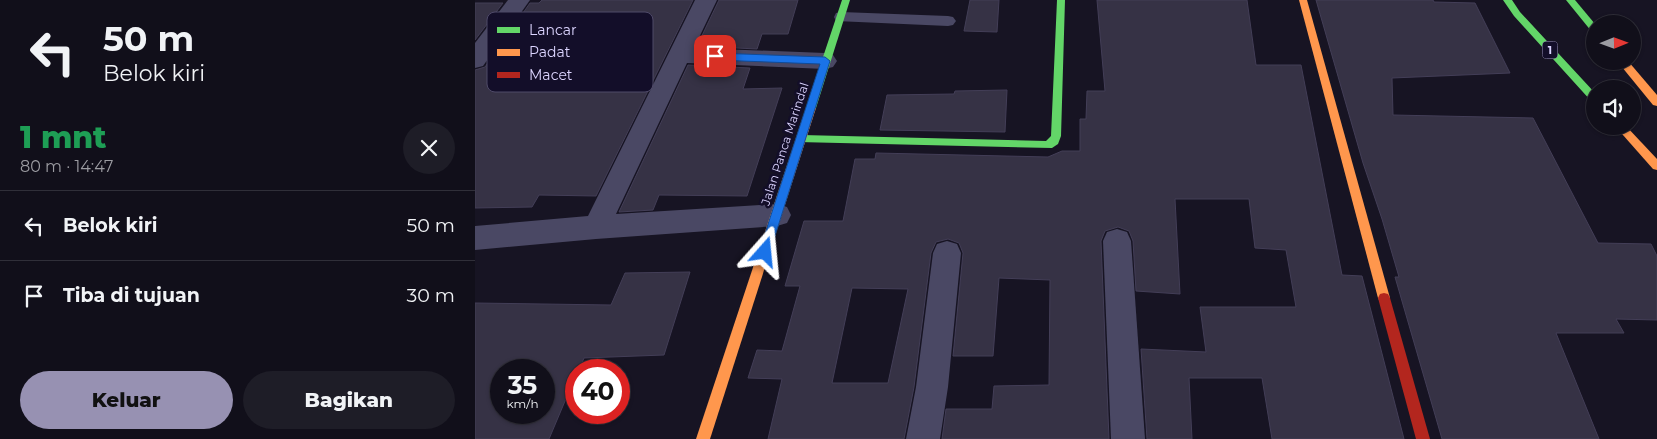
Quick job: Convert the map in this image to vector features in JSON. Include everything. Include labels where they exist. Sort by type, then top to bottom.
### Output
[{"type":"main road","name":"Jalan Panca Marindal","points":[[703,439],[846,0]]},
{"type":"main road","points":[[802,139],[1047,145],[1056,136],[1061,0]]},
{"type":"main road","points":[[1303,0],[1423,439]]},
{"type":"main road","name":"1","points":[[1507,0],[1517,14],[1586,89]]},
{"type":"main road","points":[[1570,0],[1586,19]]},
{"type":"main road","points":[[1630,70],[1657,102]]},
{"type":"main road","points":[[1628,135],[1657,166]]},
{"type":"street","points":[[510,12],[519,0]]},
{"type":"street","points":[[596,227],[706,0]]},
{"type":"street","points":[[475,60],[487,44]]},
{"type":"street","points":[[679,55],[825,61]]},
{"type":"street","points":[[475,238],[596,227],[777,215]]},
{"type":"street","points":[[1117,241],[1128,439]]},
{"type":"street","points":[[923,439],[932,387],[947,253]]},
{"type":"lane","points":[[841,17],[948,21]]},
{"type":"building","points":[[542,0],[693,0],[653,81],[653,12],[524,12],[530,3],[539,3]]},
{"type":"building","points":[[719,0],[798,0],[788,34],[762,34],[757,49],[697,46]]},
{"type":"building","points":[[970,0],[999,0],[997,32],[964,31]]},
{"type":"building","points":[[1097,0],[1247,0],[1256,65],[1301,65],[1342,275],[1362,276],[1404,439],[1272,439],[1262,378],[1189,378],[1192,439],[1147,439],[1141,349],[1206,352],[1200,307],[1296,307],[1286,250],[1255,248],[1249,199],[1175,199],[1180,294],[1136,291],[1133,241],[1129,231],[1118,227],[1105,231],[1101,241],[1109,439],[942,439],[946,409],[992,409],[994,386],[1049,385],[1050,280],[999,278],[993,356],[953,356],[963,253],[959,243],[948,239],[936,242],[931,253],[914,387],[904,439],[768,439],[782,379],[748,378],[757,350],[782,351],[800,286],[785,286],[804,221],[843,221],[855,159],[875,159],[876,153],[1048,157],[1062,151],[1080,151],[1080,119],[1086,119],[1087,91],[1105,91]],"holes":[[[852,288],[908,289],[888,383],[832,383]]]},
{"type":"building","points":[[1316,0],[1433,0],[1434,2],[1475,3],[1510,73],[1392,78],[1393,115],[1533,118],[1598,243],[1651,244],[1657,256],[1657,320],[1616,319],[1624,333],[1556,333],[1599,439],[1442,439],[1395,277],[1399,277],[1363,163]]},
{"type":"building","points":[[475,3],[503,3],[496,12],[487,12],[487,24],[475,40]]},
{"type":"building","points":[[487,64],[487,92],[647,92],[596,196],[539,195],[532,207],[475,208],[475,70],[485,67]]},
{"type":"building","points":[[688,65],[750,68],[743,89],[782,88],[747,196],[659,195],[653,210],[619,212]]},
{"type":"building","points":[[1007,90],[1005,132],[880,130],[887,95],[954,94],[955,91]]},
{"type":"building","points":[[690,272],[664,355],[565,359],[565,401],[549,439],[475,439],[475,303],[611,305],[625,273]]},
{"type":"traffic: fast","points":[[811,108],[846,0]]},
{"type":"traffic: fast","points":[[802,139],[1048,145],[1054,141],[1056,136],[1061,0]]},
{"type":"traffic: fast","points":[[1507,0],[1517,14],[1586,89]]},
{"type":"traffic: fast","points":[[1570,0],[1586,19]]},
{"type":"traffic: slow","points":[[1303,0],[1384,298]]},
{"type":"traffic: slow","points":[[1630,70],[1657,102]]},
{"type":"traffic: slow","points":[[703,439],[811,108]]},
{"type":"traffic: slow","points":[[1628,135],[1657,166]]},
{"type":"traffic: jam","points":[[1384,298],[1423,439]]},
{"type":"route","points":[[715,56],[825,61],[765,252]]}]
